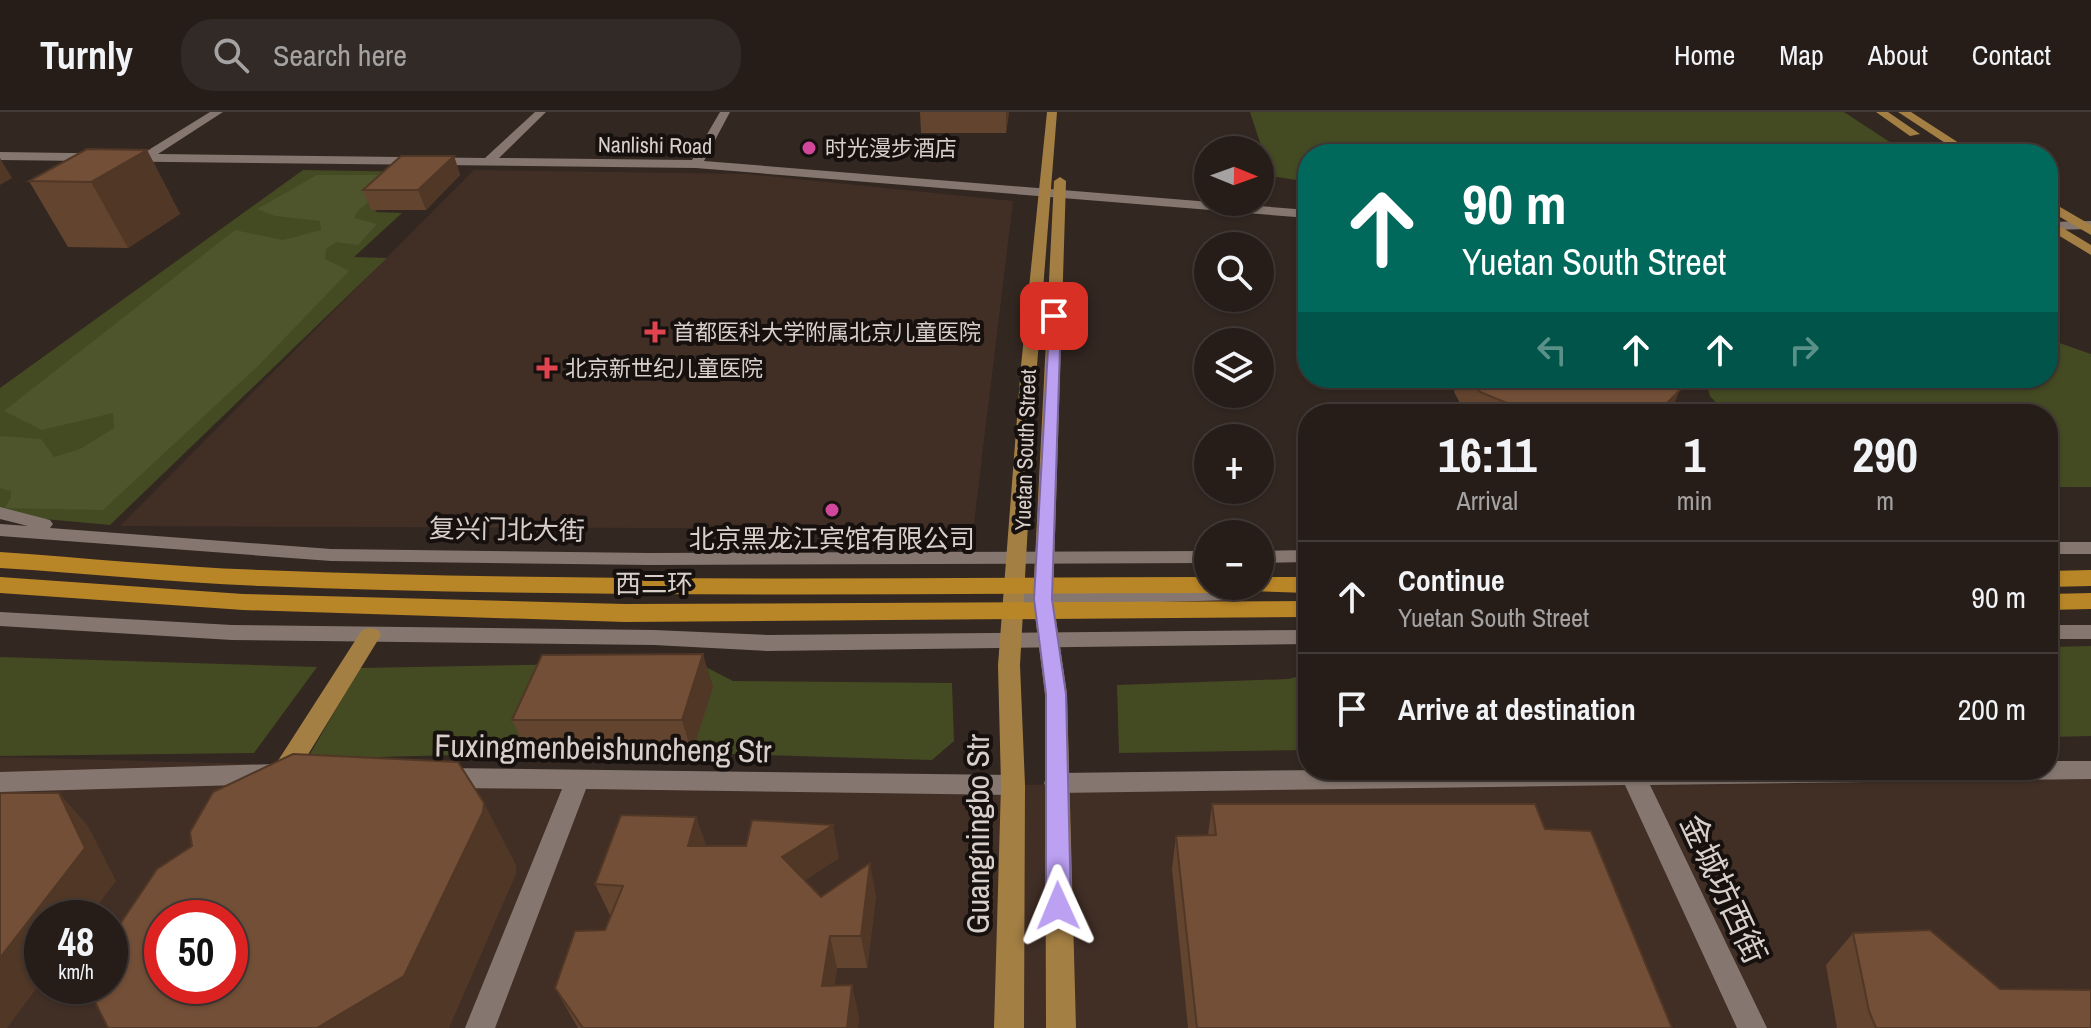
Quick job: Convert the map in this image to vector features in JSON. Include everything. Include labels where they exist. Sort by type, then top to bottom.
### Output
[{"type":"highway","name":"西二环","points":[[0,560],[256,578],[635,587],[1194,589]]},
{"type":"highway","points":[[2058,579],[2091,578]]},
{"type":"highway","name":"西二环","points":[[0,585],[243,602],[625,613],[1298,609]]},
{"type":"highway","points":[[1274,585],[1298,585]]},
{"type":"highway","points":[[2058,602],[2091,601]]},
{"type":"main road","name":"Yuetan South Street","points":[[1048,638],[1043,599],[1053,194],[1052,112]]},
{"type":"main road","name":"Yuetan South Street","points":[[1013,599],[1029,366],[1064,112]]},
{"type":"main road","points":[[1881,112],[1930,144]]},
{"type":"main road","points":[[1903,112],[1954,144]]},
{"type":"main road","points":[[2058,210],[2088,227]]},
{"type":"main road","points":[[2058,230],[2091,251]]},
{"type":"main road","name":"Guangningbo Str","points":[[1009,1028],[1013,785],[1010,641],[1013,599]]},
{"type":"main road","points":[[266,800],[370,635]]},
{"type":"main road","points":[[1048,638],[1056,694],[1061,1028]]},
{"type":"street","points":[[146,157],[218,112]]},
{"type":"street","points":[[488,162],[541,112]]},
{"type":"street","points":[[696,164],[725,112]]},
{"type":"street","name":"Nanlishi Road","points":[[0,156],[696,164],[1298,213]]},
{"type":"street","points":[[2058,225],[2088,227]]},
{"type":"street","points":[[0,513],[42,523],[113,529],[137,538]]},
{"type":"street","name":"复兴门北大街","points":[[0,530],[331,555],[1194,557]]},
{"type":"street","points":[[2058,548],[2091,548]]},
{"type":"street","points":[[1274,557],[1298,556]]},
{"type":"street","points":[[1013,599],[1194,590]]},
{"type":"street","points":[[1223,600],[1233,636]]},
{"type":"street","points":[[0,619],[119,627]]},
{"type":"street","points":[[0,627],[694,638],[767,643],[1298,637]]},
{"type":"street","points":[[2058,632],[2091,632]]},
{"type":"street","points":[[2058,771],[2091,770]]},
{"type":"street","points":[[0,782],[314,775]]},
{"type":"street","name":"Fuxingmenbeishuncheng Str","points":[[422,777],[1013,785]]},
{"type":"street","points":[[1056,783],[1403,780]]},
{"type":"street","name":"金城坊西街","points":[[1635,780],[1752,1028]]},
{"type":"street","points":[[480,1028],[577,781]]},
{"type":"shaded area","name":"首都医科大学附属北京儿童医院","points":[[474,170],[748,174],[1013,201],[974,523],[961,529],[120,526]]},
{"type":"shaded area","points":[[0,757],[1013,785],[1330,780],[2058,780],[2058,769],[2091,768],[2091,1028],[0,1028]]},
{"type":"green space","points":[[1250,112],[1844,112],[1893,144],[1298,144],[1298,180],[1274,176],[1274,136],[1258,136]]},
{"type":"green space","points":[[303,170],[420,172],[375,212],[402,213],[354,257],[387,258],[110,525],[44,519],[0,509],[0,388]]},
{"type":"green space","points":[[317,175],[385,175],[386,187],[354,218],[377,224],[358,245],[336,242],[326,249],[325,259],[349,271],[258,366],[103,510],[4,508],[11,498],[11,491],[0,488],[0,436],[41,439],[54,457],[80,449],[114,428],[113,413],[42,430],[4,411],[235,230],[283,240],[321,230],[320,221],[275,216],[257,209]]},
{"type":"green space","points":[[2058,342],[2091,354],[2091,487],[2058,487],[2058,404],[1717,404],[1708,388],[2058,388]]},
{"type":"green space","points":[[2091,646],[2091,736],[2058,737],[2058,647]]},
{"type":"green space","points":[[0,657],[317,667],[254,753],[0,756]]},
{"type":"green space","points":[[696,662],[733,681],[952,683],[954,741],[932,760],[692,753],[712,687],[527,753],[307,759],[360,668]]},
{"type":"green space","points":[[1298,676],[1298,750],[1119,753],[1117,685]]},
{"type":"building","points":[[87,149],[147,150],[91,182],[29,181]]},
{"type":"building","points":[[401,156],[454,156],[418,190],[363,190]]},
{"type":"building","points":[[1478,388],[1680,390],[1666,404],[1509,404],[1480,392]]},
{"type":"building","points":[[703,654],[682,720],[512,720],[542,655]]},
{"type":"building","points":[[293,754],[458,762],[484,803],[483,812],[404,976],[317,1028],[108,1028],[96,1004],[128,1004],[128,912],[157,869],[192,846],[190,832],[213,792]]},
{"type":"building","points":[[0,793],[59,793],[85,848],[45,900],[24,900],[24,927],[0,958]]},
{"type":"building","points":[[1212,804],[1535,804],[1545,829],[1591,831],[1672,1028],[1197,1028],[1176,836],[1216,835]]},
{"type":"building","points":[[621,815],[696,817],[688,846],[746,846],[752,820],[833,825],[782,857],[821,897],[870,863],[861,936],[830,936],[822,986],[852,985],[847,1028],[583,1028],[555,988],[575,931],[605,930],[623,886],[595,884]]},
{"type":"building","points":[[1930,930],[2000,989],[2091,990],[2091,1028],[1876,1028],[1869,1011],[1853,933]]},
{"type":"place","name":"时光漫步酒店","points":[[809,148]]},
{"type":"place","name":"首都医科大学附属北京儿童医院","points":[[655,332]]},
{"type":"place","name":"北京新世纪儿童医院","points":[[547,368]]},
{"type":"place","name":"北京黑龙江宾馆有限公司","points":[[832,510]]},
{"type":"route","points":[[1054,316],[1043,599],[1056,694],[1058,906]]}]
